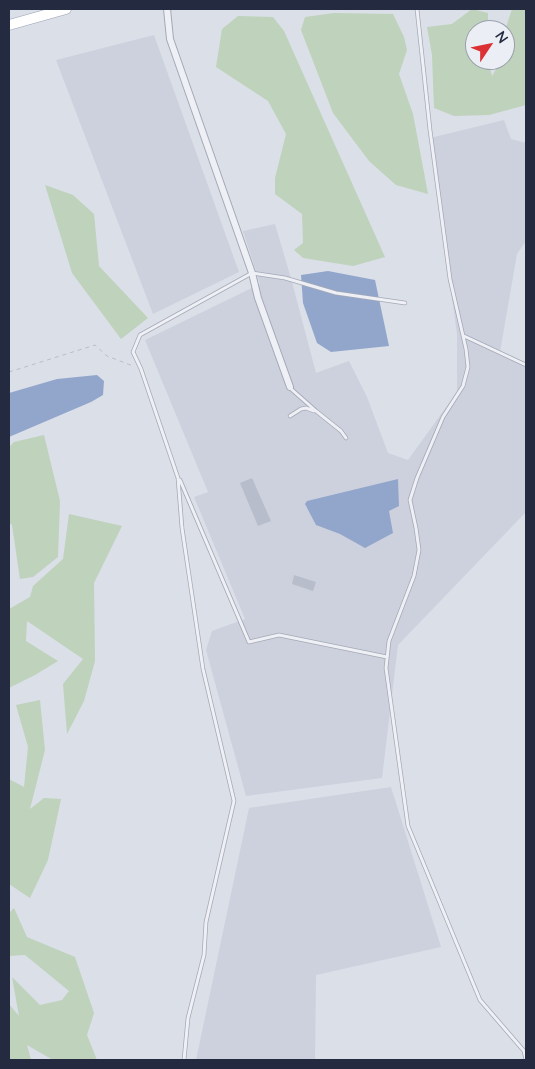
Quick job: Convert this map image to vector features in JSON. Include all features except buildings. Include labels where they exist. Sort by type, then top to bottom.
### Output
[{"type":"main road","points":[[9,25],[66,9]]},
{"type":"street","points":[[167,9],[170,39],[290,387]]},
{"type":"lane","points":[[417,9],[430,130],[450,279],[466,349],[468,367],[463,386],[443,417],[417,478],[410,500],[419,550],[414,576],[389,641],[386,668],[408,826],[480,1000],[524,1051],[526,1060]]},
{"type":"lane","points":[[387,657],[278,635],[249,642],[178,478],[133,352],[140,335],[252,273],[285,278],[336,293],[405,303]]},
{"type":"lane","points":[[463,336],[526,364]]},
{"type":"lane","points":[[290,387],[316,412],[341,431],[346,438]]},
{"type":"lane","points":[[290,416],[306,408],[316,412]]},
{"type":"lane","points":[[178,478],[182,528],[204,669],[234,801],[206,922],[204,955],[188,1018],[184,1060]]},
{"type":"path","points":[[9,372],[95,345],[107,356],[140,369]]},
{"type":"shaded area","points":[[154,35],[239,272],[153,314],[56,60]]},
{"type":"shaded area","points":[[504,120],[511,139],[526,143],[526,241],[517,254],[500,352],[526,364],[526,512],[398,645],[382,778],[246,796],[206,650],[212,631],[245,619],[194,497],[208,492],[145,340],[260,284],[243,231],[275,224],[316,373],[349,361],[367,397],[388,453],[408,460],[457,392],[457,334],[430,138]]},
{"type":"shaded area","points":[[391,787],[441,947],[316,975],[315,1060],[196,1060],[249,808]]},
{"type":"green space","points":[[472,9],[488,13],[488,20],[465,20],[465,70],[490,70],[492,76],[496,70],[515,70],[515,20],[508,20],[512,9],[526,9],[526,105],[489,115],[454,116],[434,108],[432,55],[427,27],[452,24]]},
{"type":"green space","points":[[334,13],[393,14],[404,37],[407,50],[399,74],[413,114],[428,194],[396,185],[369,161],[333,113],[301,30],[305,17]]},
{"type":"green space","points":[[238,16],[273,17],[284,31],[385,257],[353,266],[303,258],[294,250],[303,243],[302,214],[275,194],[275,178],[286,134],[268,101],[216,67],[222,29]]},
{"type":"green space","points":[[45,185],[73,195],[94,214],[99,266],[148,318],[121,339],[72,273]]},
{"type":"green space","points":[[44,435],[60,501],[58,557],[33,577],[20,579],[12,525],[9,523],[9,447],[14,442]]},
{"type":"green space","points":[[69,514],[122,526],[94,583],[95,661],[84,701],[67,734],[63,684],[83,659],[27,621],[26,641],[58,661],[9,688],[9,609],[30,597],[33,586],[63,559]]},
{"type":"green space","points":[[40,700],[45,750],[30,809],[44,798],[61,799],[48,860],[30,898],[9,884],[9,779],[24,787],[28,747],[16,705]]},
{"type":"green space","points":[[14,908],[27,937],[75,957],[94,1013],[87,1035],[97,1060],[53,1060],[27,1045],[31,1060],[10,1060],[9,1004],[19,1016],[12,977],[40,1005],[62,1000],[69,991],[25,955],[9,956],[9,913]]},
{"type":"water","points":[[328,271],[375,280],[389,346],[331,352],[317,343],[303,303],[301,275]]},
{"type":"water","points":[[97,375],[104,381],[103,395],[9,437],[9,393],[57,379]]},
{"type":"water","points":[[398,479],[399,506],[389,511],[393,533],[365,548],[340,534],[316,525],[305,504],[307,501]]}]
